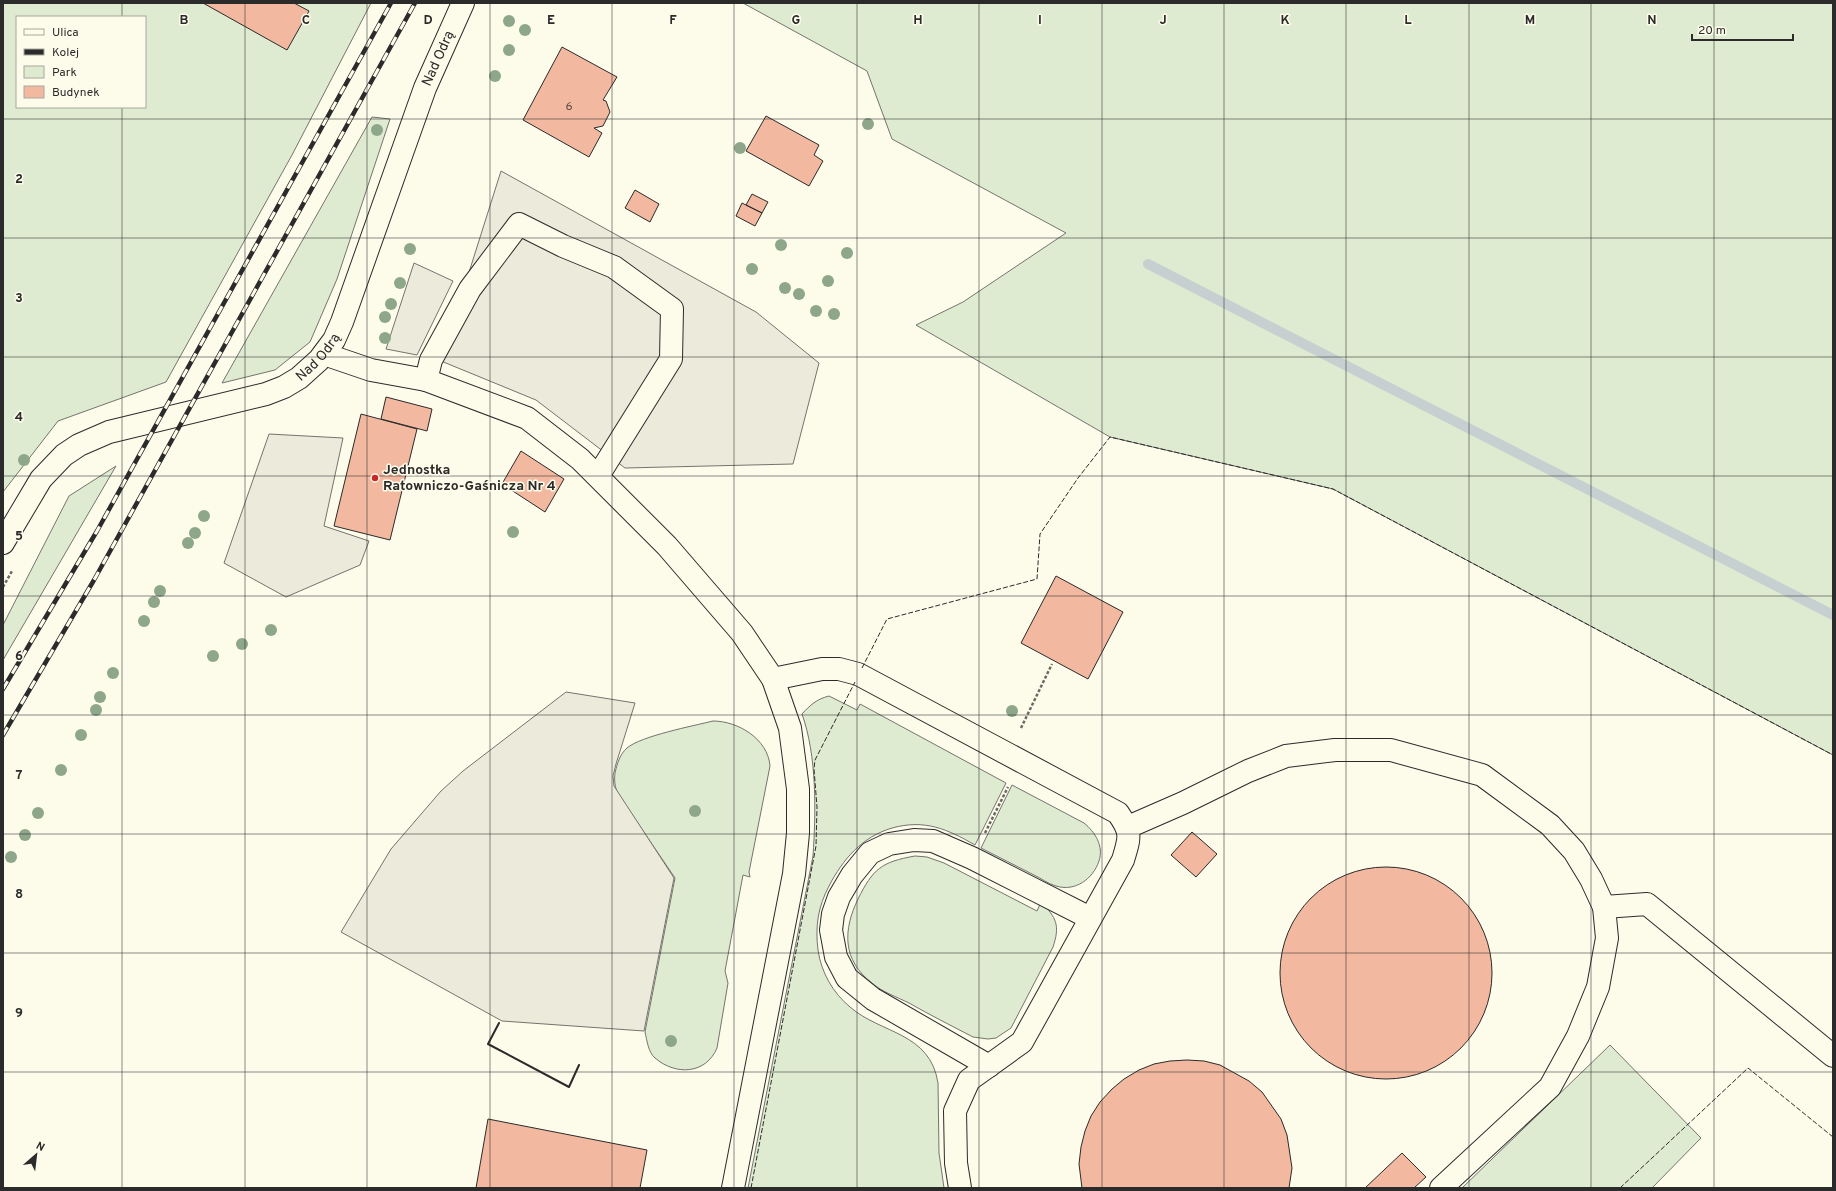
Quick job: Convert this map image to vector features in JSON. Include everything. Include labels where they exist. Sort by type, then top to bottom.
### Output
[{"type":"street","name":"Nad Odrą","points":[[3,544],[41,479],[64,455],[79,445],[109,432],[275,391],[299,378],[324,354],[334,340],[345,316],[425,88],[463,3]]},
{"type":"street","points":[[426,380],[431,360],[470,289],[519,224],[563,246],[614,267],[672,309],[671,359],[598,476]]},
{"type":"street","points":[[324,354],[371,370],[426,380],[527,418],[580,459],[662,541],[742,633],[773,679],[790,728],[798,788],[798,833],[794,874],[733,1188]]},
{"type":"street","points":[[773,679],[822,670],[839,669],[858,674],[1118,813],[1128,827],[1129,842],[1123,860],[1022,1042],[970,1080],[955,1111],[956,1163],[960,1188]]},
{"type":"street","points":[[1128,827],[1183,803],[1248,771],[1286,756],[1335,750],[1391,750],[1482,775],[1550,825],[1574,851],[1591,879],[1604,907],[1607,938],[1598,987],[1578,1036],[1550,1087],[1441,1188]]},
{"type":"street","points":[[989,1066],[873,999],[847,978],[836,957],[831,930],[833,914],[839,897],[852,875],[870,853],[889,844],[914,840],[933,841],[979,861],[1090,918]]},
{"type":"street","points":[[1604,907],[1647,904],[1833,1056]]},
{"type":"path","points":[[3,587],[14,567]]},
{"type":"green space","points":[[3,3],[371,3],[292,155],[166,382],[58,421],[3,492]]},
{"type":"green space","points":[[743,3],[1833,3],[1833,755],[1333,489],[1110,437],[916,325],[963,302],[1066,233],[892,139],[867,71]]},
{"type":"green space","points":[[372,117],[390,119],[337,279],[310,342],[275,370],[222,383]]},
{"type":"green space","points":[[116,466],[3,660],[3,625],[69,496]]},
{"type":"green space","points":[[829,696],[857,710],[860,704],[1006,783],[975,845],[945,830],[925,825],[904,825],[881,832],[871,837],[854,850],[834,876],[822,901],[818,917],[818,950],[825,974],[833,989],[850,1007],[862,1016],[903,1036],[915,1044],[925,1053],[933,1066],[938,1083],[939,1153],[944,1188],[748,1188],[813,856],[815,803],[813,766],[807,730],[802,714],[814,703]]},
{"type":"green space","points":[[713,721],[732,724],[750,733],[764,748],[768,756],[770,766],[749,872],[750,877],[743,875],[725,971],[728,983],[717,1048],[712,1057],[706,1063],[690,1070],[681,1070],[663,1064],[655,1058],[649,1049],[645,1032],[675,878],[618,794],[615,784],[615,773],[621,756],[627,748],[634,744],[644,739],[668,732]]},
{"type":"green space","points":[[1012,785],[1084,823],[1092,831],[1098,840],[1100,855],[1096,867],[1088,878],[1070,887],[1056,886],[981,848]]},
{"type":"green space","points":[[915,856],[927,857],[944,863],[1037,911],[1041,902],[1054,918],[1056,923],[1056,933],[1053,947],[1011,1028],[996,1038],[988,1039],[973,1037],[880,989],[862,974],[855,965],[850,954],[848,933],[850,922],[858,899],[868,880],[879,868],[886,864],[903,858]]},
{"type":"green space","points":[[1610,1045],[1701,1138],[1652,1188],[1462,1188]]},
{"type":"shaded area","points":[[501,171],[756,312],[819,363],[793,464],[625,468],[536,400],[441,361]]},
{"type":"shaded area","points":[[414,263],[453,281],[417,355],[386,349]]},
{"type":"shaded area","points":[[269,434],[343,438],[324,526],[369,541],[360,565],[286,597],[224,563]]},
{"type":"shaded area","points":[[566,692],[635,703],[616,764],[613,776],[614,786],[674,878],[644,1031],[502,1021],[341,932],[391,849],[441,791],[463,771]]},
{"type":"building","points":[[203,3],[294,3],[309,11],[287,50]]},
{"type":"building","points":[[562,47],[617,77],[603,100],[606,101],[610,112],[603,126],[594,128],[602,133],[589,157],[523,120]]},
{"type":"building","points":[[766,116],[819,145],[814,155],[823,161],[809,186],[746,151]]},
{"type":"building","points":[[635,190],[659,204],[650,222],[625,208]]},
{"type":"building","points":[[752,194],[768,202],[762,213],[746,205]]},
{"type":"building","points":[[742,203],[762,213],[755,226],[736,216]]},
{"type":"building","points":[[386,397],[432,409],[427,431],[381,419]]},
{"type":"building","name":"Jednostka Ratowniczo-Gaśnicza Nr 4","points":[[361,414],[417,429],[390,540],[334,526]]},
{"type":"building","points":[[521,451],[564,479],[545,512],[502,484]]},
{"type":"building","points":[[1056,576],[1123,612],[1088,679],[1021,643]]},
{"type":"building","points":[[1192,832],[1217,854],[1196,877],[1171,855]]},
{"type":"building","points":[[1376,867],[1396,867],[1417,871],[1436,879],[1461,898],[1474,914],[1484,932],[1490,952],[1492,973],[1490,994],[1484,1014],[1474,1032],[1461,1048],[1436,1067],[1417,1075],[1396,1079],[1376,1079],[1355,1075],[1336,1067],[1319,1055],[1304,1040],[1292,1023],[1284,1004],[1280,983],[1280,963],[1284,942],[1292,923],[1304,906],[1319,891],[1336,879],[1355,871]]},
{"type":"building","points":[[1187,1060],[1204,1061],[1220,1065],[1249,1081],[1262,1092],[1281,1119],[1287,1135],[1292,1168],[1289,1188],[1082,1188],[1079,1164],[1081,1147],[1091,1116],[1100,1102],[1124,1079],[1139,1070],[1154,1064]]},
{"type":"building","points":[[488,1119],[647,1150],[640,1188],[476,1188]]},
{"type":"building","points":[[1402,1153],[1426,1177],[1414,1188],[1365,1188]]},
{"type":"waterway","points":[[1148,264],[1833,615]]},
{"type":"railway","points":[[3,689],[97,531],[391,3]]},
{"type":"railway","points":[[3,735],[94,580],[415,3]]},
{"type":"fence","points":[[862,668],[887,619],[1037,579],[1040,534],[1078,478],[1110,437],[1333,489],[1833,755]]},
{"type":"fence","points":[[751,1188],[816,846],[817,807],[814,769],[815,760],[855,682]]},
{"type":"fence","points":[[1620,1188],[1748,1068],[1833,1137]]},
{"type":"wall","points":[[499,1023],[488,1044],[569,1087],[579,1065]]},
{"type":"place","name":"Jednostka Ratowniczo-Gaśnicza Nr 4","points":[[375,478]]}]
